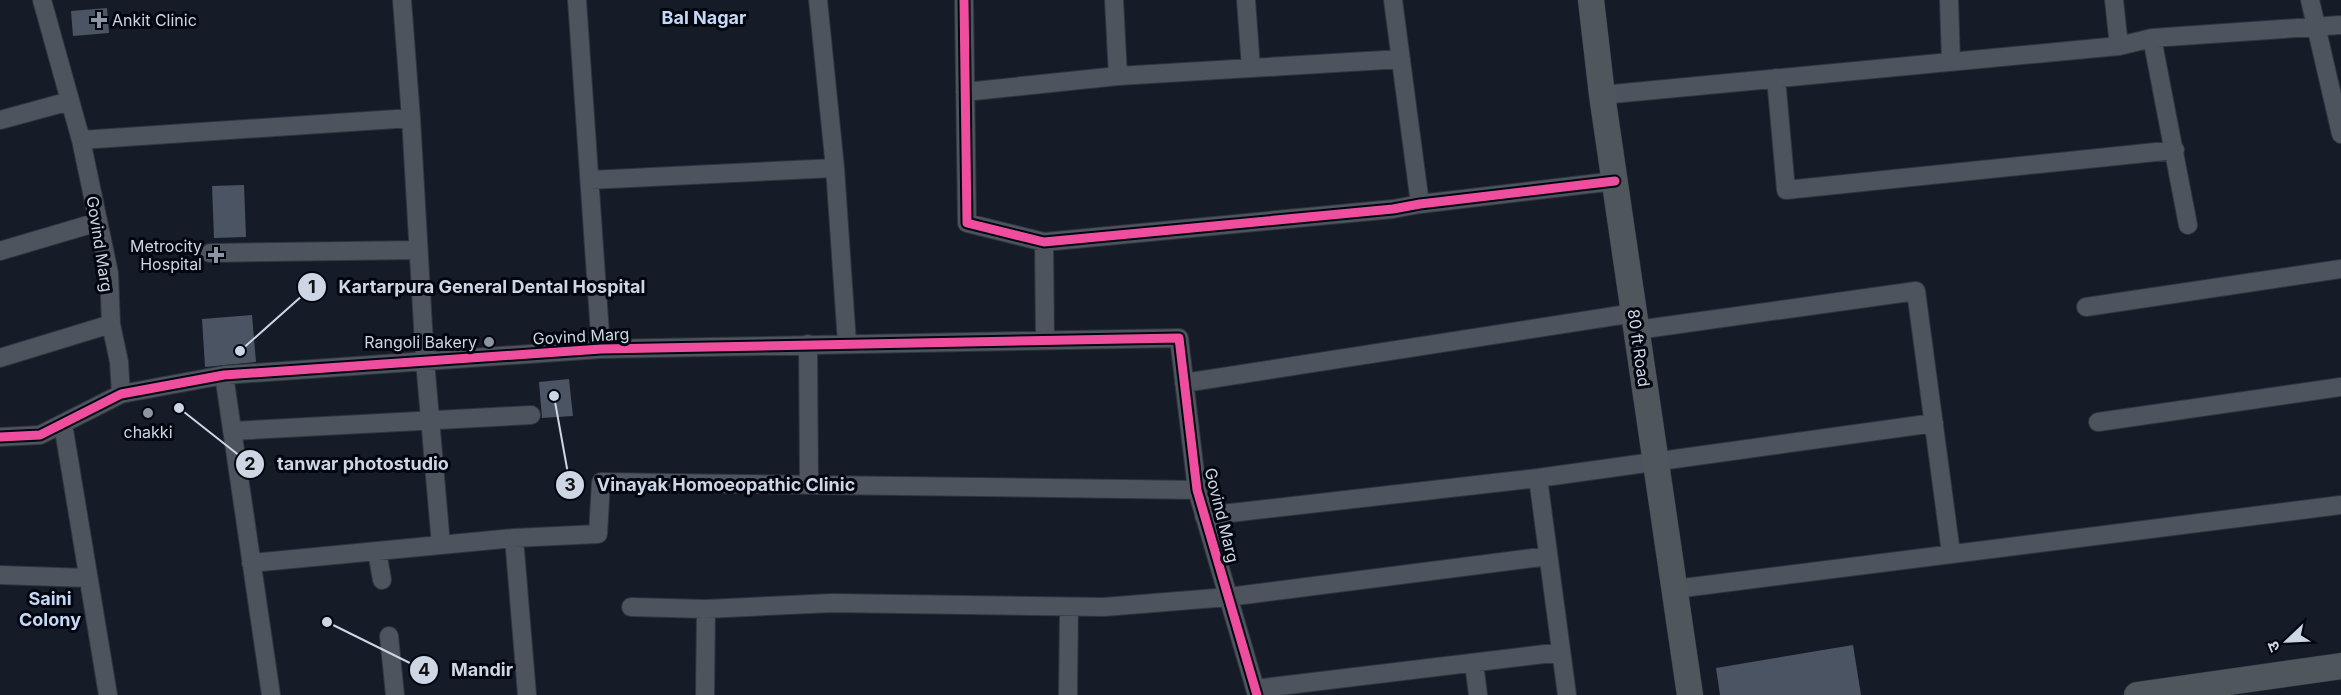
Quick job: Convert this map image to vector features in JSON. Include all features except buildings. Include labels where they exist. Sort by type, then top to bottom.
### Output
[{"type":"street","name":"Govind Marg","points":[[42,0],[81,140],[109,273],[111,324],[119,362],[121,394],[224,375],[601,349],[1179,338],[1197,490],[1256,692]]},
{"type":"street","points":[[402,0],[425,361],[441,545]]},
{"type":"street","points":[[577,0],[601,349]]},
{"type":"street","points":[[818,0],[835,168],[847,343]]},
{"type":"street","points":[[964,0],[967,223],[1044,242],[1393,209],[1615,182]]},
{"type":"street","points":[[1114,0],[1118,76]]},
{"type":"street","points":[[1246,0],[1251,68]]},
{"type":"street","points":[[1393,0],[1420,204]]},
{"type":"street","name":"80 ft Road","points":[[1591,0],[1602,94],[1690,695]]},
{"type":"street","points":[[1949,0],[1951,62]]},
{"type":"street","points":[[2114,0],[2119,46]]},
{"type":"street","points":[[2310,0],[2341,134]]},
{"type":"street","points":[[1602,94],[2119,46],[2152,38],[2341,25]]},
{"type":"street","points":[[2152,38],[2188,225]]},
{"type":"street","points":[[965,92],[1118,76],[1401,59]]},
{"type":"street","points":[[1776,78],[1786,190],[2175,150]]},
{"type":"street","points":[[0,120],[70,101]]},
{"type":"street","points":[[81,140],[411,118]]},
{"type":"street","points":[[590,180],[835,168]]},
{"type":"street","points":[[0,251],[98,222]]},
{"type":"street","points":[[1044,242],[1045,340]]},
{"type":"street","points":[[210,253],[418,250]]},
{"type":"street","points":[[2086,306],[2341,269]]},
{"type":"street","points":[[1184,384],[1635,321],[1916,291],[1951,553]]},
{"type":"street","points":[[0,358],[111,324]]},
{"type":"street","points":[[808,344],[808,485]]},
{"type":"street","points":[[224,375],[270,695]]},
{"type":"street","points":[[2098,422],[2341,387]]},
{"type":"street","points":[[0,437],[40,435],[121,394]]},
{"type":"street","points":[[232,431],[531,415]]},
{"type":"street","points":[[1204,516],[1538,478],[1934,423]]},
{"type":"street","points":[[63,424],[108,695]]},
{"type":"street","points":[[1538,478],[1567,695]]},
{"type":"street","points":[[251,563],[514,538],[598,534],[601,482],[1197,490]]},
{"type":"street","points":[[1675,589],[2341,505]]},
{"type":"street","points":[[514,538],[527,695]]},
{"type":"street","points":[[377,551],[382,580]]},
{"type":"street","points":[[631,607],[706,609],[832,603],[1104,607],[1228,597],[1548,556]]},
{"type":"street","points":[[0,574],[88,578]]},
{"type":"street","points":[[1068,695],[1069,607]]},
{"type":"street","points":[[705,695],[706,609]]},
{"type":"street","points":[[389,636],[395,695]]},
{"type":"street","points":[[1256,692],[1561,652]]},
{"type":"street","points":[[1474,663],[1478,695]]},
{"type":"street","points":[[2136,695],[2341,666]]},
{"type":"cycle path","points":[[964,0],[967,223],[1044,242],[1393,209],[1615,181]]},
{"type":"cycle path","points":[[0,437],[40,435],[121,394],[224,375],[601,349],[1179,338],[1197,490],[1257,695]]},
{"type":"place","name":"Ankit Clinic","points":[[99,20]]},
{"type":"place","name":"Metrocity Hospital","points":[[216,255]]},
{"type":"place","name":"Rangoli Bakery","points":[[489,342]]},
{"type":"place","name":"Kartarpura General Dental Hospital","points":[[240,351]]},
{"type":"place","name":"Vinayak Homoeopathic Clinic","points":[[554,396]]},
{"type":"place","name":"tanwar photostudio","points":[[179,408]]},
{"type":"place","name":"chakki","points":[[148,413]]},
{"type":"place","name":"Mandir","points":[[327,622]]},
{"type":"district","name":"Bal Nagar","points":[[704,17]]},
{"type":"district","name":"Saini Colony","points":[[50,608]]}]
